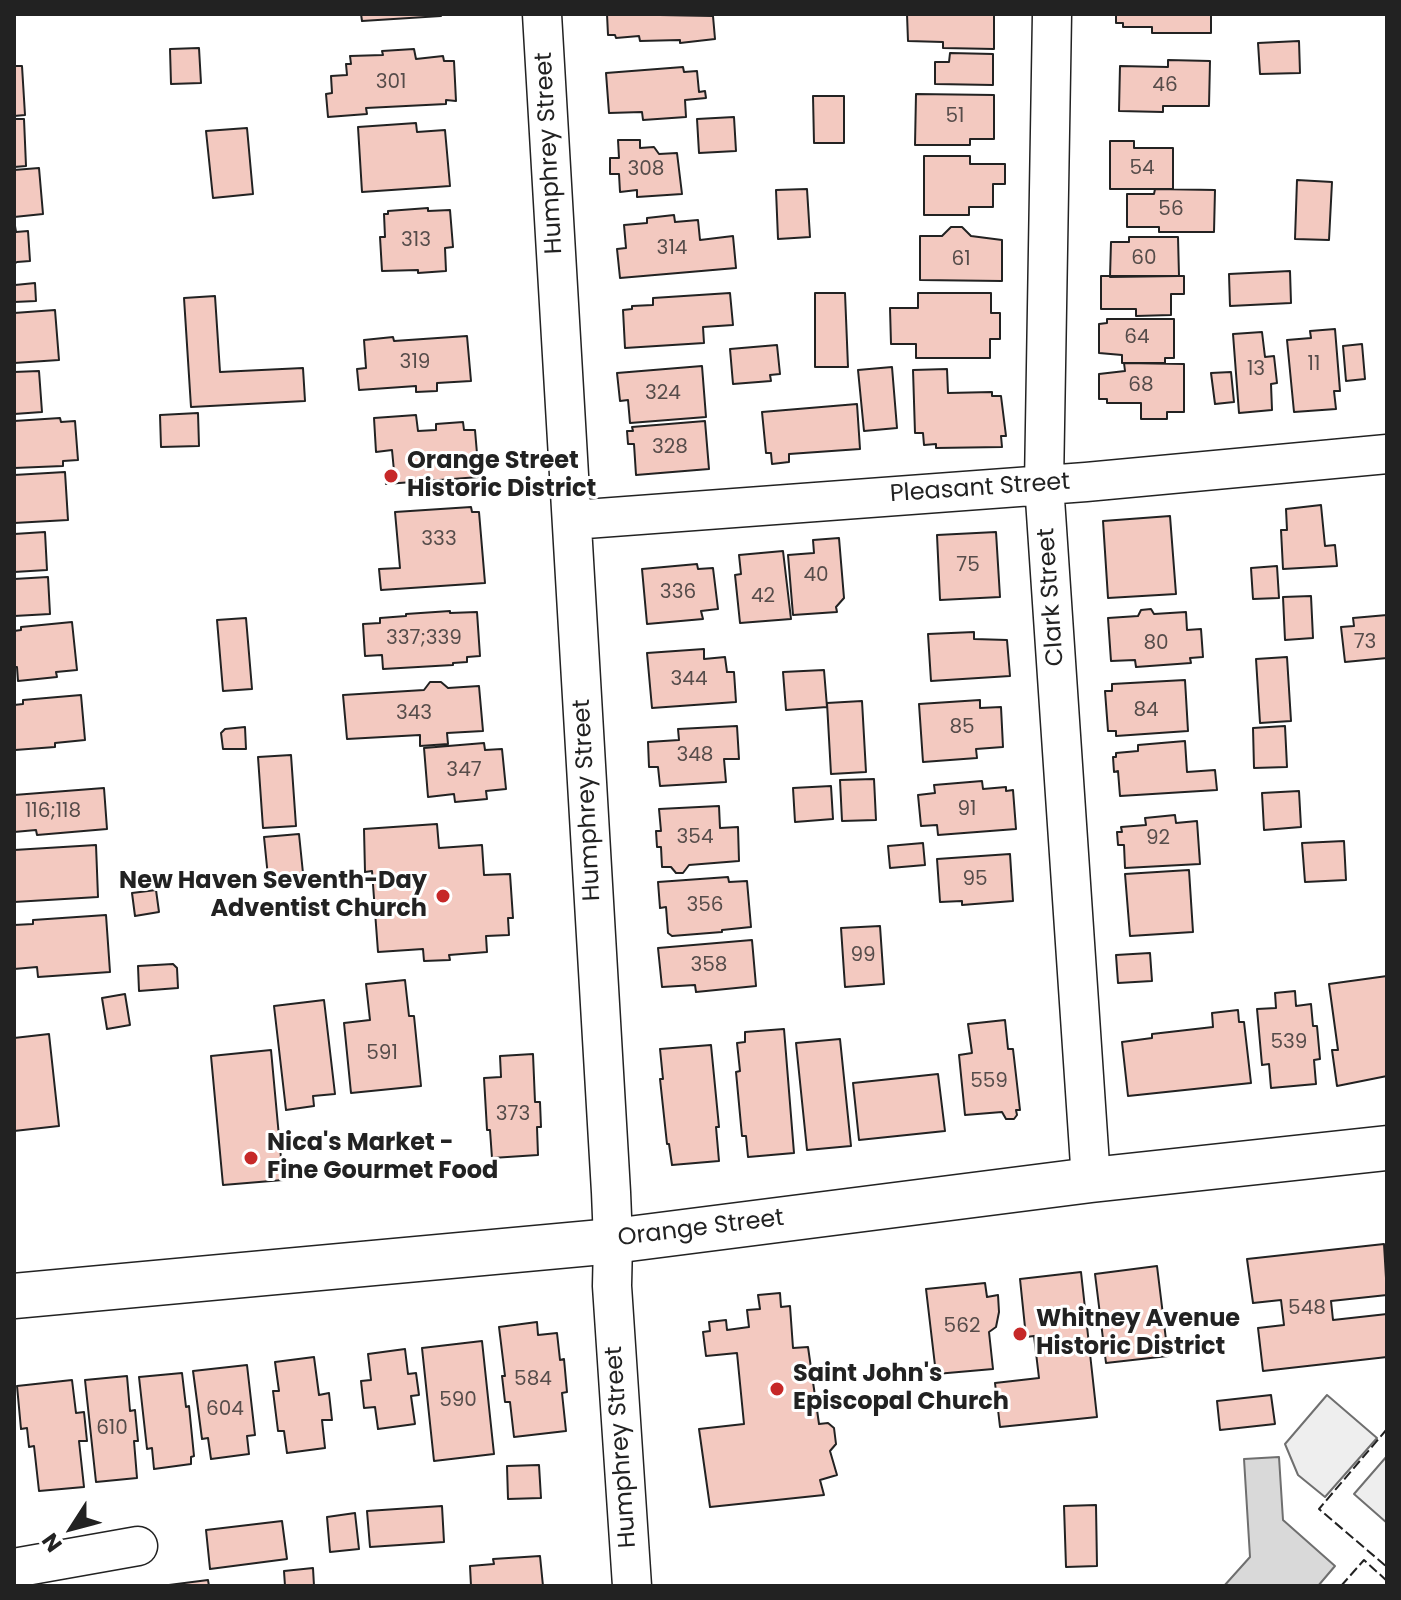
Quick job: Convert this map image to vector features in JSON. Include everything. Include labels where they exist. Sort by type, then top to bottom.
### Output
[{"type":"main road","name":"Orange Street","points":[[14,1296],[613,1241],[1091,1180],[1387,1148]]},
{"type":"street","name":"Humphrey Street","points":[[542,14],[613,1241],[612,1286],[632,1586]]},
{"type":"street","name":"Clark Street","points":[[1052,14],[1044,484],[1091,1180]]},
{"type":"street","name":"Pleasant Street","points":[[572,520],[1387,454]]},
{"type":"street","points":[[14,1568],[138,1546]]},
{"type":"shaded area","points":[[1327,1395],[1377,1438],[1325,1497],[1298,1475],[1285,1444]]},
{"type":"shaded area","points":[[1387,1456],[1387,1523],[1354,1494]]},
{"type":"shaded area","points":[[1279,1457],[1283,1520],[1335,1566],[1318,1586],[1224,1586],[1250,1557],[1244,1459]]},
{"type":"building","points":[[361,14],[441,14],[441,16],[362,21]]},
{"type":"building","points":[[607,14],[713,16],[715,39],[680,43],[680,40],[640,41],[639,36],[616,38],[615,35],[608,35]]},
{"type":"building","points":[[907,14],[994,14],[994,49],[943,48],[943,42],[908,41]]},
{"type":"building","points":[[1116,14],[1211,14],[1211,33],[1152,33],[1152,27],[1123,27],[1123,23],[1116,23]]},
{"type":"building","points":[[1299,41],[1300,73],[1260,74],[1258,43]]},
{"type":"building","points":[[199,48],[201,83],[171,84],[170,49]]},
{"type":"building","points":[[414,49],[416,59],[443,56],[444,61],[454,61],[456,101],[366,108],[367,114],[328,117],[326,94],[332,93],[331,76],[347,75],[346,64],[351,64],[350,56],[383,55],[382,51]]},
{"type":"building","points":[[950,53],[993,54],[993,85],[935,84],[935,62],[949,62]]},
{"type":"building","points":[[1168,60],[1210,61],[1209,106],[1163,106],[1163,112],[1119,111],[1120,66],[1168,67]]},
{"type":"building","points":[[14,66],[22,66],[25,115],[14,116]]},
{"type":"building","points":[[683,67],[684,72],[697,71],[699,92],[705,91],[706,98],[685,100],[686,117],[643,120],[642,112],[609,113],[606,73]]},
{"type":"building","points":[[916,94],[994,95],[994,139],[970,139],[970,145],[915,145]]},
{"type":"building","points":[[813,96],[844,96],[844,143],[814,143]]},
{"type":"building","points":[[734,117],[736,151],[699,153],[697,119]]},
{"type":"building","points":[[14,119],[24,119],[26,166],[14,167]]},
{"type":"building","points":[[416,123],[417,132],[445,130],[450,186],[362,192],[358,127]]},
{"type":"building","points":[[247,128],[253,194],[213,198],[206,131]]},
{"type":"building","points":[[618,140],[640,140],[640,148],[654,147],[659,154],[677,153],[682,194],[637,197],[637,190],[620,192],[619,174],[610,174],[610,158],[619,158]]},
{"type":"building","points":[[1110,141],[1134,141],[1134,148],[1173,148],[1173,189],[1110,189]]},
{"type":"building","points":[[924,156],[970,156],[970,164],[1005,164],[1005,184],[993,184],[993,207],[969,207],[969,215],[924,215]]},
{"type":"building","points":[[39,168],[43,214],[14,217],[14,170]]},
{"type":"building","points":[[1297,180],[1332,182],[1329,240],[1295,239]]},
{"type":"building","points":[[807,189],[810,237],[778,239],[776,190]]},
{"type":"building","points":[[1155,189],[1215,190],[1214,232],[1159,232],[1159,227],[1127,227],[1127,194],[1154,194]]},
{"type":"building","points":[[428,208],[428,211],[450,210],[453,247],[445,248],[446,271],[382,271],[380,237],[385,237],[384,214],[388,211]]},
{"type":"building","points":[[674,215],[675,222],[698,220],[700,240],[733,236],[736,268],[620,278],[617,249],[626,248],[624,225],[647,223],[647,218]]},
{"type":"building","points":[[14,220],[16,232],[28,231],[30,261],[14,264]]},
{"type":"building","points":[[951,227],[962,227],[971,236],[1002,240],[1002,281],[920,280],[920,236],[942,236]]},
{"type":"building","points":[[1129,237],[1178,237],[1179,276],[1110,277],[1111,242],[1129,242]]},
{"type":"building","points":[[1290,271],[1291,303],[1230,306],[1229,274]]},
{"type":"building","points":[[1101,276],[1184,276],[1184,294],[1171,294],[1171,315],[1136,316],[1136,309],[1101,309]]},
{"type":"building","points":[[14,278],[15,285],[35,283],[36,301],[14,302]]},
{"type":"building","points":[[730,293],[733,325],[703,327],[704,343],[625,348],[623,310],[632,309],[632,306],[653,305],[653,298]]},
{"type":"building","points":[[815,293],[845,293],[848,367],[815,367]]},
{"type":"building","points":[[918,293],[991,293],[991,313],[1000,313],[1000,339],[990,339],[990,358],[916,358],[916,344],[891,344],[890,308],[918,308]]},
{"type":"building","points":[[215,296],[220,372],[303,368],[305,401],[191,407],[184,298]]},
{"type":"building","points":[[55,310],[59,360],[14,363],[14,313]]},
{"type":"building","points":[[1107,319],[1174,319],[1174,358],[1165,358],[1165,363],[1122,363],[1122,355],[1099,353],[1099,324],[1107,323]]},
{"type":"building","points":[[1335,329],[1340,391],[1334,391],[1336,409],[1294,412],[1287,340],[1311,338],[1310,331]]},
{"type":"building","points":[[1262,332],[1265,357],[1274,356],[1277,383],[1271,384],[1272,410],[1239,413],[1233,334]]},
{"type":"building","points":[[467,336],[471,381],[437,383],[437,391],[416,392],[416,386],[359,390],[357,369],[366,368],[364,340]]},
{"type":"building","points":[[1362,344],[1365,379],[1346,381],[1343,346]]},
{"type":"building","points":[[777,345],[780,374],[770,375],[771,381],[733,384],[730,349]]},
{"type":"building","points":[[1124,363],[1184,364],[1184,412],[1167,412],[1167,419],[1141,419],[1141,403],[1107,403],[1107,399],[1099,399],[1099,374],[1125,371]]},
{"type":"building","points":[[702,366],[706,417],[630,423],[628,400],[620,401],[617,373]]},
{"type":"building","points":[[892,367],[897,428],[864,431],[858,370]]},
{"type":"building","points":[[947,369],[948,393],[992,392],[992,396],[1001,396],[1006,436],[1001,436],[1002,447],[936,448],[936,444],[924,445],[923,433],[915,433],[913,370]]},
{"type":"building","points":[[39,371],[42,412],[14,414],[14,372]]},
{"type":"building","points":[[1231,372],[1234,402],[1215,404],[1211,373]]},
{"type":"building","points":[[857,404],[860,449],[789,454],[789,462],[772,464],[771,453],[766,453],[762,412]]},
{"type":"building","points":[[198,413],[199,446],[161,447],[160,415]]},
{"type":"building","points":[[416,415],[418,431],[436,430],[436,424],[463,422],[464,430],[475,430],[479,477],[386,484],[385,472],[394,471],[392,450],[376,452],[374,418]]},
{"type":"building","points":[[60,418],[61,422],[75,421],[78,460],[63,461],[63,466],[14,468],[14,421]]},
{"type":"building","points":[[705,421],[709,469],[636,475],[634,444],[628,444],[627,431],[633,431],[632,427]]},
{"type":"building","points":[[65,472],[68,520],[14,523],[14,475]]},
{"type":"building","points":[[1321,505],[1325,546],[1335,545],[1337,566],[1283,569],[1281,530],[1287,530],[1286,509]]},
{"type":"building","points":[[471,507],[472,512],[479,512],[485,583],[381,590],[379,569],[400,568],[395,512]]},
{"type":"building","points":[[1170,516],[1176,594],[1108,598],[1103,521]]},
{"type":"building","points":[[45,532],[47,570],[14,572],[14,534]]},
{"type":"building","points":[[996,532],[1000,597],[940,600],[937,535]]},
{"type":"building","points":[[839,538],[844,598],[836,607],[837,612],[793,615],[788,555],[814,553],[813,540]]},
{"type":"building","points":[[783,551],[791,619],[740,623],[735,575],[741,574],[739,555]]},
{"type":"building","points":[[697,564],[698,569],[713,568],[718,609],[701,611],[703,619],[647,624],[642,569]]},
{"type":"building","points":[[1277,566],[1279,598],[1253,599],[1251,568]]},
{"type":"building","points":[[48,577],[50,614],[14,616],[14,579]]},
{"type":"building","points":[[1311,596],[1313,638],[1285,640],[1283,597]]},
{"type":"building","points":[[1151,609],[1154,614],[1186,612],[1187,630],[1201,629],[1203,657],[1190,658],[1191,663],[1136,667],[1135,660],[1111,661],[1108,618],[1138,616],[1141,610]]},
{"type":"building","points":[[477,612],[480,656],[467,657],[467,662],[453,665],[383,669],[382,655],[365,656],[363,624],[380,623],[380,618],[406,614]]},
{"type":"building","points":[[1387,615],[1387,658],[1345,662],[1341,627],[1354,626],[1353,618]]},
{"type":"building","points":[[246,618],[252,689],[223,691],[217,620]]},
{"type":"building","points":[[72,622],[77,670],[56,672],[57,677],[18,681],[17,667],[14,667],[14,631],[21,630],[21,627]]},
{"type":"building","points":[[974,632],[974,639],[1007,640],[1010,676],[931,681],[928,634]]},
{"type":"building","points":[[704,649],[704,659],[725,657],[727,672],[734,672],[736,702],[652,708],[647,653]]},
{"type":"building","points":[[1287,657],[1291,721],[1260,723],[1256,659]]},
{"type":"building","points":[[824,670],[827,707],[786,710],[783,672]]},
{"type":"building","points":[[1185,680],[1188,731],[1116,736],[1116,731],[1108,731],[1105,691],[1112,691],[1112,684]]},
{"type":"building","points":[[430,682],[441,682],[448,688],[479,686],[483,731],[447,733],[448,744],[420,746],[420,735],[347,739],[343,695],[424,690]]},
{"type":"building","points":[[81,695],[85,740],[55,743],[55,747],[15,750],[14,705],[23,704],[23,700]]},
{"type":"building","points":[[980,700],[980,708],[1001,707],[1003,747],[976,749],[977,758],[923,762],[919,704]]},
{"type":"building","points":[[862,701],[866,772],[831,774],[827,703]]},
{"type":"building","points":[[737,726],[739,759],[724,759],[726,782],[660,786],[658,767],[649,767],[648,742],[679,740],[678,729]]},
{"type":"building","points":[[1285,726],[1287,767],[1254,768],[1253,728]]},
{"type":"building","points":[[245,727],[246,749],[223,749],[221,733],[225,729]]},
{"type":"building","points":[[1185,741],[1187,772],[1215,770],[1217,790],[1120,796],[1118,771],[1114,772],[1113,757],[1116,753],[1138,751],[1138,745]]},
{"type":"building","points":[[484,743],[485,750],[502,749],[506,789],[486,791],[487,799],[455,802],[454,794],[428,797],[424,748]]},
{"type":"building","points":[[291,755],[296,826],[263,828],[258,757]]},
{"type":"building","points":[[874,779],[876,820],[842,821],[840,780]]},
{"type":"building","points":[[982,781],[983,789],[1006,787],[1006,791],[1013,790],[1016,829],[938,835],[937,825],[921,826],[918,795],[935,793],[934,785]]},
{"type":"building","points":[[831,786],[833,819],[795,822],[793,788]]},
{"type":"building","points":[[104,788],[107,829],[37,835],[36,830],[14,832],[14,795]]},
{"type":"building","points":[[1299,791],[1301,827],[1264,830],[1262,793]]},
{"type":"building","points":[[719,806],[720,828],[738,827],[739,861],[689,865],[683,873],[676,873],[671,867],[662,867],[656,831],[661,831],[659,809]]},
{"type":"building","points":[[1175,815],[1176,823],[1197,821],[1200,864],[1125,868],[1124,845],[1118,845],[1117,832],[1122,832],[1121,827],[1146,825],[1145,818]]},
{"type":"building","name":"New Haven Seventh-Day Adventist Church","points":[[437,824],[439,848],[482,845],[484,875],[510,874],[513,918],[508,918],[509,935],[486,936],[487,952],[449,955],[450,960],[424,961],[423,949],[378,952],[372,871],[365,872],[364,829]]},
{"type":"building","points":[[299,834],[304,883],[269,887],[264,837]]},
{"type":"building","points":[[1344,841],[1346,880],[1305,882],[1302,843]]},
{"type":"building","points":[[923,843],[925,865],[890,868],[888,846]]},
{"type":"building","points":[[96,845],[98,897],[14,902],[14,850]]},
{"type":"building","points":[[1010,854],[1013,901],[962,905],[962,901],[940,902],[937,859]]},
{"type":"building","points":[[1189,870],[1193,932],[1130,936],[1125,874]]},
{"type":"building","points":[[728,877],[729,882],[747,881],[751,927],[672,936],[668,933],[666,907],[660,908],[658,882]]},
{"type":"building","points":[[156,890],[159,912],[135,916],[132,893]]},
{"type":"building","points":[[106,915],[110,972],[38,977],[37,967],[14,969],[14,925],[33,924],[33,920]]},
{"type":"building","points":[[880,926],[884,984],[845,987],[841,928]]},
{"type":"building","points":[[752,940],[756,986],[696,992],[695,985],[662,987],[658,948]]},
{"type":"building","points":[[1150,953],[1152,981],[1118,983],[1116,955]]},
{"type":"building","points":[[173,964],[177,968],[178,988],[139,991],[138,966]]},
{"type":"building","points":[[1387,976],[1387,1076],[1337,1086],[1332,1050],[1338,1050],[1329,984]]},
{"type":"building","points":[[405,980],[409,1016],[414,1016],[421,1086],[351,1093],[344,1023],[370,1020],[366,984]]},
{"type":"building","points":[[1295,991],[1296,1006],[1311,1004],[1313,1026],[1317,1026],[1320,1059],[1314,1060],[1316,1084],[1271,1088],[1269,1064],[1262,1065],[1257,1009],[1276,1008],[1275,993]]},
{"type":"building","points":[[125,994],[130,1025],[107,1029],[102,998]]},
{"type":"building","points":[[324,1000],[335,1094],[313,1096],[314,1106],[286,1110],[274,1006]]},
{"type":"building","points":[[1238,1010],[1239,1022],[1244,1022],[1251,1083],[1128,1096],[1122,1042],[1152,1038],[1152,1034],[1213,1027],[1212,1013]]},
{"type":"building","points":[[1005,1020],[1008,1049],[1013,1049],[1020,1110],[1016,1110],[1014,1119],[1006,1119],[1002,1112],[965,1115],[959,1055],[972,1053],[968,1024]]},
{"type":"building","points":[[784,1029],[794,1153],[748,1157],[746,1136],[742,1136],[736,1072],[740,1071],[737,1043],[745,1042],[745,1032]]},
{"type":"building","points":[[49,1034],[59,1126],[14,1131],[14,1038]]},
{"type":"building","points":[[840,1039],[851,1146],[807,1150],[796,1043]]},
{"type":"building","points":[[711,1045],[719,1161],[672,1165],[660,1079],[663,1079],[660,1049]]},
{"type":"building","points":[[271,1050],[283,1180],[223,1185],[211,1056]]},
{"type":"building","points":[[533,1054],[535,1102],[540,1102],[538,1155],[492,1158],[484,1078],[501,1077],[500,1056]]},
{"type":"building","points":[[938,1074],[945,1131],[859,1140],[853,1083]]},
{"type":"building","points":[[1384,1244],[1387,1295],[1331,1301],[1333,1320],[1387,1314],[1387,1357],[1263,1371],[1258,1328],[1284,1325],[1281,1300],[1253,1303],[1247,1259]]},
{"type":"building","points":[[1157,1266],[1168,1356],[1106,1363],[1095,1274]]},
{"type":"building","points":[[1081,1272],[1097,1417],[1000,1427],[995,1383],[1039,1378],[1034,1336],[1026,1337],[1020,1279]]},
{"type":"building","points":[[985,1283],[987,1297],[998,1295],[996,1327],[989,1332],[993,1369],[936,1374],[926,1289]]},
{"type":"building","name":"Saint John's Episcopal Church","points":[[780,1293],[781,1307],[790,1306],[793,1348],[808,1347],[819,1424],[828,1423],[834,1428],[836,1444],[830,1451],[837,1475],[820,1480],[824,1495],[710,1507],[699,1429],[744,1424],[737,1353],[706,1356],[703,1332],[710,1331],[709,1322],[726,1320],[727,1330],[749,1327],[747,1310],[760,1309],[758,1295]]},
{"type":"building","points":[[537,1322],[538,1335],[557,1333],[560,1360],[564,1359],[567,1392],[562,1393],[566,1431],[514,1437],[510,1402],[505,1402],[499,1327]]},
{"type":"building","points":[[482,1341],[494,1454],[434,1461],[422,1348]]},
{"type":"building","points":[[405,1349],[408,1374],[416,1373],[419,1395],[411,1396],[415,1424],[378,1429],[375,1407],[364,1408],[361,1381],[371,1380],[368,1354]]},
{"type":"building","points":[[314,1357],[319,1395],[329,1393],[332,1420],[322,1420],[325,1448],[287,1453],[284,1431],[278,1431],[273,1391],[279,1391],[275,1362]]},
{"type":"building","points":[[247,1365],[255,1435],[247,1436],[249,1454],[211,1459],[208,1438],[202,1439],[193,1371]]},
{"type":"building","points":[[182,1373],[194,1456],[191,1457],[191,1464],[154,1469],[152,1448],[147,1449],[139,1377]]},
{"type":"building","points":[[127,1376],[130,1411],[135,1410],[137,1478],[96,1482],[85,1380]]},
{"type":"building","points":[[72,1380],[76,1413],[84,1412],[87,1441],[79,1441],[84,1487],[39,1491],[34,1446],[29,1447],[27,1428],[21,1429],[17,1386]]},
{"type":"building","points":[[1271,1395],[1275,1424],[1220,1430],[1217,1401]]},
{"type":"building","points":[[539,1465],[541,1498],[508,1499],[507,1466]]},
{"type":"building","points":[[1096,1505],[1097,1566],[1066,1567],[1064,1506]]},
{"type":"building","points":[[442,1506],[444,1542],[370,1547],[367,1511]]},
{"type":"building","points":[[355,1513],[359,1549],[330,1552],[327,1517]]},
{"type":"building","points":[[282,1521],[287,1559],[210,1569],[206,1530]]},
{"type":"building","points":[[540,1556],[543,1586],[471,1586],[470,1566],[494,1564],[493,1559]]},
{"type":"building","points":[[313,1568],[314,1586],[285,1586],[284,1571]]},
{"type":"building","points":[[208,1580],[209,1586],[161,1586]]},
{"type":"fence","points":[[1387,1429],[1319,1509],[1387,1567]]},
{"type":"fence","points":[[1341,1586],[1364,1560],[1387,1581]]},
{"type":"place","name":"Orange Street Historic District","points":[[391,476]]},
{"type":"place","name":"New Haven Seventh-Day Adventist Church","points":[[443,896]]},
{"type":"place","name":"Nica's Market - Fine Gourmet Food","points":[[251,1158]]},
{"type":"place","name":"Whitney Avenue Historic District","points":[[1020,1334]]},
{"type":"place","name":"Saint John's Episcopal Church","points":[[777,1389]]}]
